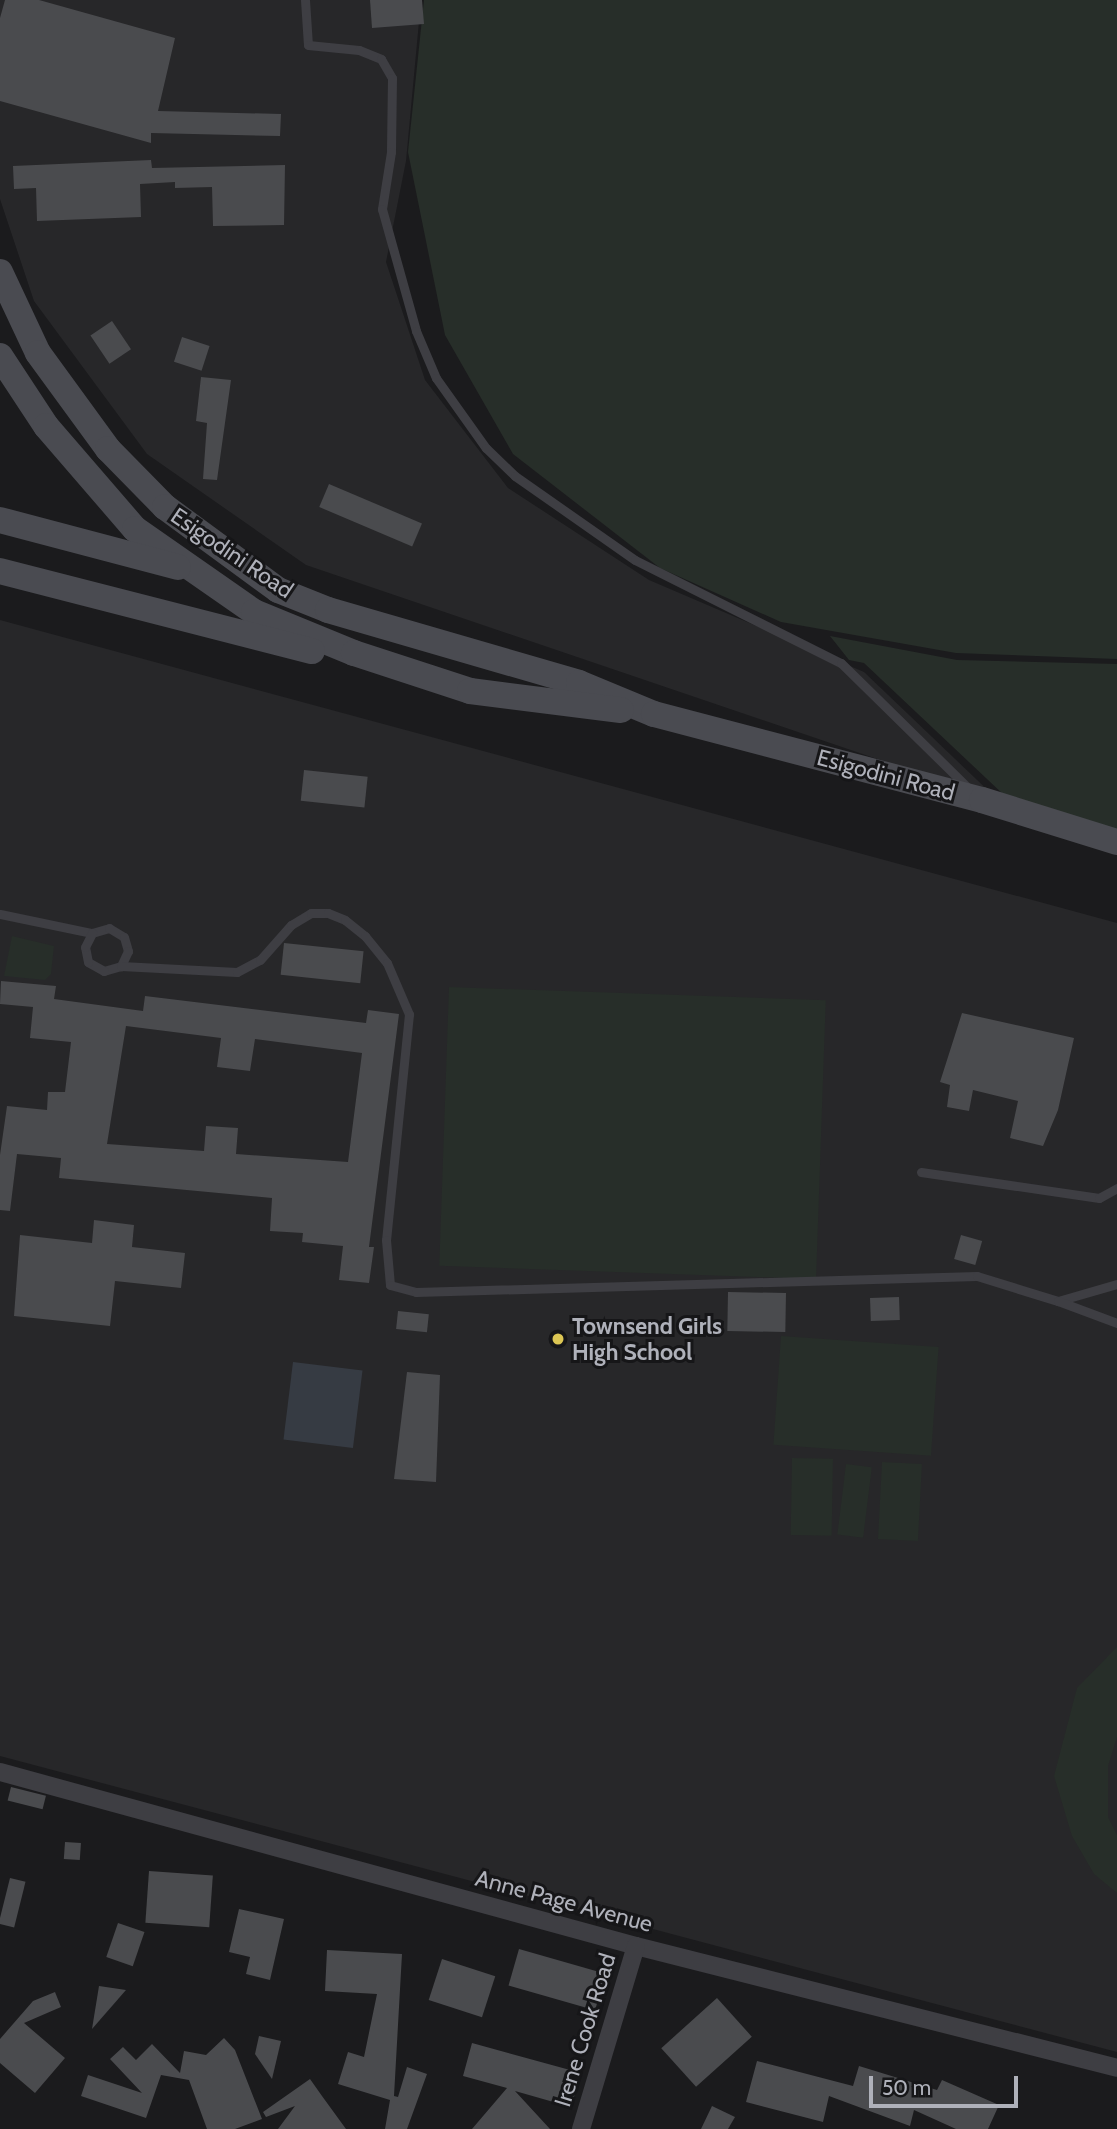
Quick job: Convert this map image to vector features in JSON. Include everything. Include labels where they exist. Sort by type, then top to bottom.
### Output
[{"type":"main road","name":"Esigodini Road","points":[[0,272],[38,353],[108,449],[164,507],[278,590],[328,610],[579,683],[654,714]]},
{"type":"main road","name":"Esigodini Road","points":[[0,356],[20,392],[99,490],[135,529],[254,612],[354,653],[470,691],[654,714],[982,800],[1117,842]]},
{"type":"main road","points":[[0,520],[278,590]]},
{"type":"main road","points":[[0,571],[470,691]]},
{"type":"street","name":"Anne Page Avenue","points":[[0,1772],[636,1946],[1117,2068]]},
{"type":"street","name":"Irene Cook Road","points":[[581,2129],[636,1946]]},
{"type":"lane","points":[[305,0],[308,45],[359,50],[381,59],[392,78],[391,152],[382,209],[416,331],[436,378],[486,447],[515,475],[635,560],[841,663],[982,800]]},
{"type":"lane","points":[[92,933],[85,947],[88,962],[104,971],[121,966],[237,972],[260,960],[291,925],[311,913],[328,913],[345,920],[365,936],[387,963],[409,1014],[386,1240],[390,1285],[430,1291],[977,1276],[1117,1323]]},
{"type":"lane","points":[[0,914],[92,933],[108,928],[124,937],[128,951],[121,966]]},
{"type":"lane","points":[[921,1172],[1098,1198],[1117,1188]]},
{"type":"lane","points":[[1058,1301],[1117,1284]]},
{"type":"shaded area","points":[[0,0],[421,0],[406,161],[386,262],[425,380],[508,488],[649,580],[864,672],[998,800],[306,565],[147,454],[34,301],[0,199]]},
{"type":"shaded area","points":[[424,0],[1117,0],[1117,659],[956,653],[781,622],[660,568],[513,454],[445,335],[408,152]]},
{"type":"shaded area","name":"Townsend Girls High School","points":[[0,620],[1117,923],[1117,2052],[0,1756]]},
{"type":"shaded area","points":[[830,636],[957,660],[1117,664],[1117,833],[1005,796],[864,663],[849,660]]},
{"type":"shaded area","points":[[12,936],[54,946],[51,974],[45,980],[4,976]]},
{"type":"shaded area","points":[[449,987],[826,1000],[816,1279],[439,1266]]},
{"type":"shaded area","points":[[781,1336],[939,1347],[931,1456],[773,1445]]},
{"type":"shaded area","points":[[293,1362],[362,1371],[353,1448],[283,1439]]},
{"type":"shaded area","points":[[792,1458],[833,1459],[832,1536],[791,1535]]},
{"type":"shaded area","points":[[882,1462],[922,1464],[918,1541],[878,1539]]},
{"type":"shaded area","points":[[846,1464],[872,1467],[863,1538],[837,1534]]},
{"type":"shaded area","points":[[1117,1647],[1117,1737],[1108,1766],[1108,1817],[1117,1835],[1117,1893],[1094,1874],[1072,1836],[1054,1776],[1077,1688]]},
{"type":"building","points":[[5,0],[39,0],[175,38],[158,111],[281,114],[280,136],[151,133],[151,143],[0,101],[0,18]]},
{"type":"building","points":[[370,0],[422,0],[424,24],[372,28]]},
{"type":"building","points":[[151,160],[152,168],[285,165],[284,225],[213,226],[212,187],[175,188],[175,182],[140,184],[141,217],[37,221],[36,188],[14,189],[13,166]]},
{"type":"building","points":[[112,321],[131,349],[109,364],[90,336]]},
{"type":"building","points":[[182,337],[210,346],[202,371],[174,362]]},
{"type":"building","points":[[201,377],[231,380],[217,480],[203,479],[207,423],[196,421]]},
{"type":"building","points":[[329,484],[422,523],[412,546],[319,507]]},
{"type":"building","points":[[304,770],[368,777],[364,808],[301,801]]},
{"type":"building","points":[[284,943],[364,951],[360,983],[281,975]]},
{"type":"building","points":[[1,981],[56,986],[54,999],[143,1011],[145,996],[366,1023],[368,1010],[399,1014],[369,1247],[374,1247],[369,1283],[339,1280],[343,1246],[302,1242],[303,1233],[270,1231],[272,1198],[59,1178],[61,1158],[17,1154],[10,1211],[0,1210],[0,1155],[7,1106],[47,1110],[48,1092],[65,1092],[71,1042],[30,1038],[33,1007],[0,1004]],"holes":[[[126,1026],[221,1038],[217,1067],[250,1071],[255,1039],[362,1053],[348,1162],[236,1154],[238,1128],[206,1126],[204,1151],[107,1144]]]},
{"type":"building","points":[[962,1013],[1074,1038],[1058,1110],[1043,1146],[1010,1138],[1018,1101],[973,1090],[969,1111],[947,1107],[950,1085],[940,1082]]},
{"type":"building","points":[[94,1220],[134,1225],[132,1247],[185,1253],[181,1288],[115,1281],[110,1326],[14,1316],[20,1235],[92,1243]]},
{"type":"building","points":[[961,1235],[982,1241],[975,1265],[954,1259]]},
{"type":"building","points":[[728,1292],[786,1293],[785,1332],[727,1331]]},
{"type":"building","points":[[899,1297],[900,1320],[871,1321],[870,1298]]},
{"type":"building","points":[[398,1311],[429,1314],[427,1332],[396,1329]]},
{"type":"building","points":[[407,1372],[440,1375],[436,1482],[394,1479]]},
{"type":"building","points":[[11,1787],[46,1796],[43,1809],[8,1801]]},
{"type":"building","points":[[65,1842],[81,1843],[80,1860],[64,1859]]},
{"type":"building","points":[[149,1871],[213,1875],[209,1927],[145,1923]]},
{"type":"building","points":[[10,1878],[26,1882],[14,1927],[0,1924]]},
{"type":"building","points":[[239,1909],[284,1919],[270,1980],[246,1974],[250,1957],[229,1952]]},
{"type":"building","points":[[118,1923],[144,1932],[133,1966],[106,1957]]},
{"type":"building","points":[[519,1949],[606,1974],[595,2010],[509,1986]]},
{"type":"building","points":[[327,1950],[402,1954],[394,2096],[398,2097],[407,2067],[427,2074],[407,2129],[385,2129],[390,2100],[338,2084],[348,2052],[364,2057],[377,1994],[325,1991]]},
{"type":"building","points":[[442,1959],[495,1976],[482,2017],[429,2000]]},
{"type":"building","points":[[99,1986],[126,1990],[92,2029]]},
{"type":"building","points":[[55,1992],[61,2007],[24,2023],[65,2058],[35,2093],[0,2063],[0,2039],[33,2001]]},
{"type":"building","points":[[717,1998],[752,2037],[696,2087],[661,2048]]},
{"type":"building","points":[[259,2036],[281,2041],[272,2079],[255,2054]]},
{"type":"building","points":[[224,2038],[235,2050],[262,2119],[235,2129],[207,2129],[189,2080],[161,2075],[146,2118],[81,2096],[88,2075],[142,2093],[110,2059],[123,2047],[136,2060],[152,2044],[180,2073],[184,2051],[206,2055]]},
{"type":"building","points":[[472,2043],[581,2073],[571,2107],[515,2091],[550,2129],[472,2129],[507,2088],[463,2076]]},
{"type":"building","points":[[757,2061],[853,2086],[859,2066],[937,2090],[942,2080],[999,2105],[988,2129],[956,2129],[914,2110],[910,2126],[829,2096],[823,2122],[746,2102]]},
{"type":"building","points":[[310,2079],[346,2129],[278,2129],[295,2106],[266,2117],[263,2112]]},
{"type":"building","points":[[712,2106],[735,2117],[728,2129],[701,2129]]},
{"type":"place","name":"Townsend Girls High School","points":[[558,1339]]}]
